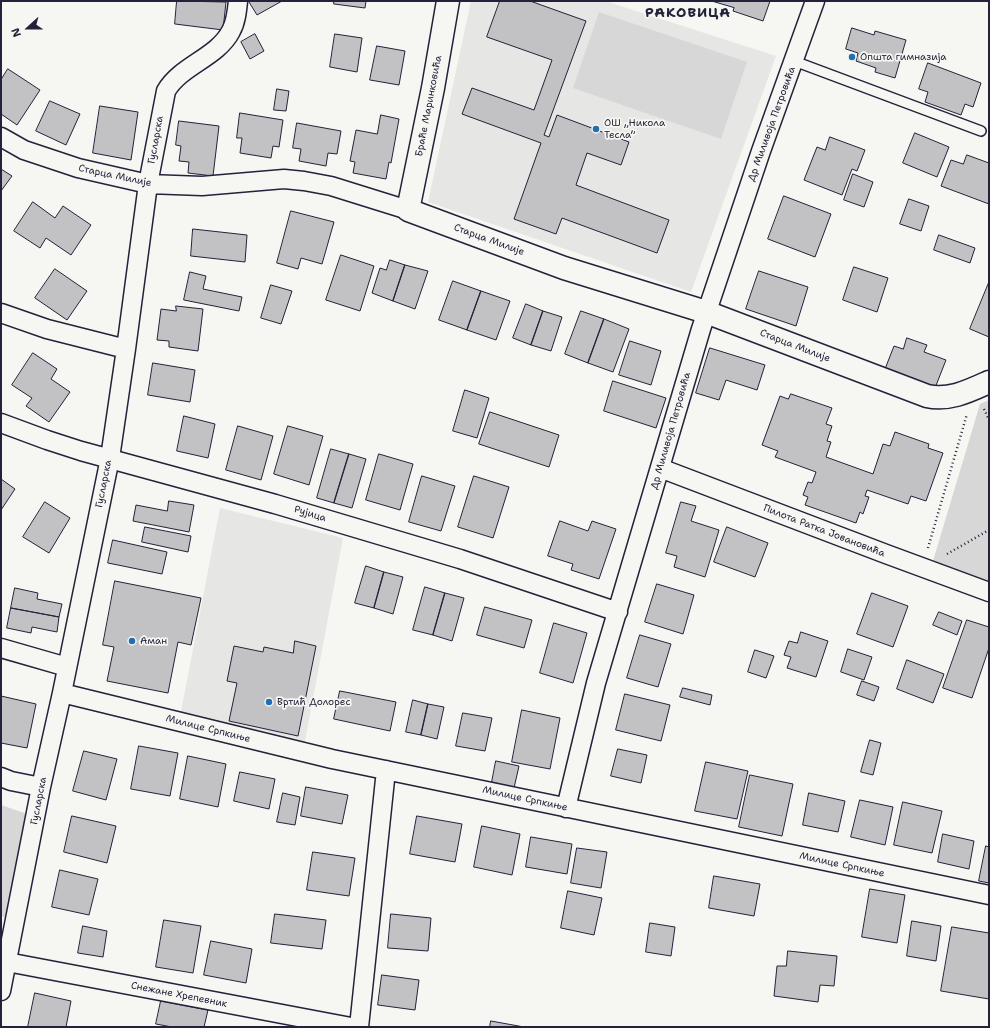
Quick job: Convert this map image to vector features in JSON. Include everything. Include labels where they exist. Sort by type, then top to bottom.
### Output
[{"type":"street","name":"Гусларска","points":[[1,991],[41,787],[62,693],[110,458],[148,184],[166,91],[170,82],[207,56],[223,42],[234,23],[238,1]]},
{"type":"street","name":"Браће Маринковића","points":[[408,210],[433,88],[448,1]]},
{"type":"street","name":"Др Миливоја Петровића","points":[[566,808],[596,683],[706,312],[761,151],[815,1]]},
{"type":"street","name":"Старца Милије","points":[[1,136],[24,150],[78,168],[148,184],[202,186],[284,179],[331,186],[408,210],[564,268],[706,312],[927,396],[945,398],[980,384]]},
{"type":"street","points":[[1,313],[47,329],[126,349]]},
{"type":"street","name":"Рујица","points":[[1,423],[47,440],[275,504],[453,557],[618,612]]},
{"type":"street","name":"Пилота Ратка Јовановића","points":[[660,468],[924,560],[989,592]]},
{"type":"street","points":[[1,648],[67,667]]},
{"type":"street","name":"Милице Српкиње","points":[[62,693],[332,760],[989,895]]},
{"type":"street","points":[[359,1027],[386,770]]},
{"type":"street","points":[[1,777],[10,781],[41,787]]},
{"type":"street","name":"Снежане Хрепевник","points":[[7,962],[351,1027]]},
{"type":"lane","name":"Др Миливоја Петровића","points":[[794,61],[981,131]]},
{"type":"path","points":[[980,384],[924,560],[942,558],[989,530]]},
{"type":"shaded area","name":"ОШ „Никола Тесла”","points":[[471,1],[605,1],[776,56],[691,292],[428,202]]},
{"type":"shaded area","points":[[599,12],[747,62],[721,139],[573,88]]},
{"type":"shaded area","points":[[989,400],[989,581],[933,561],[980,404]]},
{"type":"shaded area","points":[[220,508],[343,538],[303,752],[179,722]]},
{"type":"shaded area","points":[[1,805],[36,817],[15,922],[1,916]]},
{"type":"building","points":[[177,1],[226,2],[223,30],[175,24]]},
{"type":"building","points":[[282,1],[257,15],[249,2]]},
{"type":"building","points":[[334,1],[366,1],[365,8],[334,4]]},
{"type":"building","points":[[500,1],[530,1],[586,21],[544,135],[549,137],[557,115],[629,142],[621,165],[587,153],[576,185],[669,220],[657,253],[562,218],[556,234],[514,219],[541,143],[462,114],[472,88],[534,110],[552,60],[487,37]]},
{"type":"building","points":[[712,1],[770,1],[763,21],[733,11],[734,8]]},
{"type":"building","points":[[852,28],[874,35],[875,31],[906,40],[895,78],[875,72],[876,68],[856,61],[858,53],[846,49]]},
{"type":"building","points":[[255,34],[264,51],[250,59],[241,42]]},
{"type":"building","points":[[335,34],[362,38],[357,72],[330,67]]},
{"type":"building","points":[[377,46],[405,51],[399,85],[370,80]]},
{"type":"building","points":[[928,63],[981,83],[973,107],[965,104],[961,115],[925,102],[928,92],[919,89]]},
{"type":"building","points":[[8,69],[40,90],[17,125],[1,114],[1,80]]},
{"type":"building","points":[[277,89],[289,91],[286,111],[274,110]]},
{"type":"building","points":[[50,101],[80,114],[66,145],[36,131]]},
{"type":"building","points":[[100,106],[138,112],[131,160],[93,153]]},
{"type":"building","points":[[240,113],[283,120],[279,147],[273,146],[271,158],[240,153],[242,138],[237,138]]},
{"type":"building","points":[[381,115],[399,119],[391,163],[389,162],[386,179],[353,173],[355,162],[350,161],[356,130],[377,134]]},
{"type":"building","points":[[179,121],[219,126],[213,176],[188,173],[189,162],[179,161],[181,146],[176,145]]},
{"type":"building","points":[[297,123],[341,131],[337,154],[328,153],[326,166],[299,161],[301,149],[293,148]]},
{"type":"building","points":[[915,133],[949,147],[937,177],[903,163]]},
{"type":"building","points":[[830,137],[865,150],[857,171],[852,169],[842,195],[804,180],[817,147],[825,150]]},
{"type":"building","points":[[967,155],[989,163],[989,204],[941,186],[951,160],[963,164]]},
{"type":"building","points":[[1,169],[12,176],[1,191]]},
{"type":"building","points":[[853,174],[873,182],[864,207],[844,200]]},
{"type":"building","points":[[784,196],[831,214],[815,257],[768,239]]},
{"type":"building","points":[[909,199],[929,206],[921,231],[900,224]]},
{"type":"building","points":[[33,202],[55,218],[63,206],[91,225],[71,255],[46,238],[40,248],[14,231]]},
{"type":"building","points":[[291,211],[334,222],[322,264],[301,258],[298,269],[277,263]]},
{"type":"building","points":[[193,229],[247,235],[245,262],[191,256]]},
{"type":"building","points":[[939,235],[975,248],[970,263],[934,250]]},
{"type":"building","points":[[341,255],[374,266],[360,311],[326,300]]},
{"type":"building","points":[[390,260],[405,265],[393,301],[372,293],[380,268],[386,270]]},
{"type":"building","points":[[405,265],[428,271],[415,309],[393,301]]},
{"type":"building","points":[[854,267],[888,278],[877,312],[843,300]]},
{"type":"building","points":[[55,269],[87,291],[67,320],[35,298]]},
{"type":"building","points":[[759,271],[808,287],[796,326],[746,309]]},
{"type":"building","points":[[190,272],[206,276],[203,289],[242,297],[239,311],[184,300]]},
{"type":"building","points":[[453,281],[481,291],[467,330],[439,320]]},
{"type":"building","points":[[989,282],[989,337],[970,329]]},
{"type":"building","points":[[271,285],[292,291],[281,324],[261,318]]},
{"type":"building","points":[[481,291],[510,301],[496,340],[467,330]]},
{"type":"building","points":[[526,304],[543,311],[531,345],[513,338]]},
{"type":"building","points":[[176,306],[203,309],[198,351],[169,347],[169,341],[157,340],[161,309],[176,311]]},
{"type":"building","points":[[543,311],[562,317],[551,351],[531,345]]},
{"type":"building","points":[[581,311],[604,319],[588,363],[565,354]]},
{"type":"building","points":[[604,319],[629,329],[613,372],[588,363]]},
{"type":"building","points":[[907,338],[927,345],[924,352],[946,360],[935,388],[885,369],[894,346],[903,349]]},
{"type":"building","points":[[630,341],[661,351],[651,385],[619,375]]},
{"type":"building","points":[[710,348],[765,365],[757,390],[726,380],[719,400],[696,393]]},
{"type":"building","points":[[33,353],[57,369],[51,379],[70,392],[49,422],[26,406],[32,398],[12,385]]},
{"type":"building","points":[[153,363],[195,370],[190,402],[148,395]]},
{"type":"building","points":[[613,381],[666,398],[656,428],[604,411]]},
{"type":"building","points":[[465,390],[489,398],[477,438],[453,431]]},
{"type":"building","points":[[791,394],[832,408],[826,424],[832,426],[827,441],[831,442],[826,457],[873,474],[883,444],[890,446],[895,432],[929,444],[928,448],[943,453],[926,501],[911,496],[908,504],[867,490],[865,496],[869,497],[863,514],[860,512],[856,523],[805,505],[808,497],[803,495],[808,482],[812,483],[816,472],[775,457],[778,451],[762,445],[780,396],[788,399]]},
{"type":"building","points":[[490,412],[559,435],[549,467],[479,444]]},
{"type":"building","points":[[184,416],[215,424],[208,458],[177,451]]},
{"type":"building","points":[[238,426],[273,436],[261,480],[226,470]]},
{"type":"building","points":[[288,426],[323,436],[309,485],[274,474]]},
{"type":"building","points":[[331,449],[349,454],[334,503],[317,498]]},
{"type":"building","points":[[349,454],[366,459],[352,508],[334,503]]},
{"type":"building","points":[[379,454],[413,464],[400,510],[366,500]]},
{"type":"building","points":[[422,476],[455,486],[441,531],[409,522]]},
{"type":"building","points":[[474,476],[509,487],[493,538],[458,527]]},
{"type":"building","points":[[1,479],[15,489],[1,510]]},
{"type":"building","points":[[169,501],[194,505],[189,532],[133,521],[136,505],[167,511]]},
{"type":"building","points":[[45,502],[70,518],[49,553],[23,537]]},
{"type":"building","points":[[681,502],[696,506],[691,521],[719,530],[705,577],[674,567],[677,556],[666,553]]},
{"type":"building","points":[[560,521],[588,531],[592,521],[616,529],[599,579],[571,570],[573,564],[548,556]]},
{"type":"building","points":[[145,527],[191,536],[188,552],[142,542]]},
{"type":"building","points":[[727,527],[768,543],[755,577],[714,562]]},
{"type":"building","points":[[113,540],[167,552],[162,574],[108,563]]},
{"type":"building","points":[[366,566],[384,572],[374,608],[355,603]]},
{"type":"building","points":[[384,572],[403,577],[393,614],[374,608]]},
{"type":"building","points":[[115,581],[201,598],[191,645],[178,642],[168,693],[107,681],[114,647],[103,645]]},
{"type":"building","points":[[657,584],[694,595],[683,634],[645,622]]},
{"type":"building","points":[[425,587],[445,593],[433,635],[413,630]]},
{"type":"building","points":[[15,588],[38,593],[37,599],[62,604],[59,617],[11,608]]},
{"type":"building","points":[[445,593],[464,598],[452,641],[433,635]]},
{"type":"building","points":[[872,593],[908,606],[893,647],[857,634]]},
{"type":"building","points":[[485,607],[532,620],[524,648],[477,635]]},
{"type":"building","points":[[11,608],[59,617],[57,632],[32,627],[31,633],[7,628]]},
{"type":"building","points":[[939,612],[962,621],[957,635],[933,625]]},
{"type":"building","points":[[967,620],[989,627],[989,648],[972,698],[943,688]]},
{"type":"building","points":[[554,623],[587,633],[573,683],[540,673]]},
{"type":"building","points":[[801,632],[828,641],[816,677],[787,668],[791,657],[784,655],[789,641],[797,643]]},
{"type":"building","points":[[640,635],[671,644],[658,687],[627,678]]},
{"type":"building","name":"Вртић Долорес","points":[[295,641],[316,646],[298,736],[229,721],[237,683],[227,681],[234,646],[263,652],[264,647],[293,653]]},
{"type":"building","points":[[848,649],[872,657],[864,680],[841,672]]},
{"type":"building","points":[[755,650],[774,656],[766,678],[748,672]]},
{"type":"building","points":[[907,660],[944,674],[933,703],[897,689]]},
{"type":"building","points":[[862,681],[879,687],[874,701],[857,695]]},
{"type":"building","points":[[683,688],[712,695],[710,705],[680,697]]},
{"type":"building","points":[[340,691],[396,702],[390,731],[334,719]]},
{"type":"building","points":[[625,694],[670,705],[661,741],[616,730]]},
{"type":"building","points":[[1,696],[36,704],[27,748],[1,743]]},
{"type":"building","points":[[413,700],[428,704],[421,735],[406,732]]},
{"type":"building","points":[[428,704],[444,707],[437,739],[421,735]]},
{"type":"building","points":[[522,710],[560,718],[550,769],[512,762]]},
{"type":"building","points":[[463,713],[492,718],[485,751],[456,746]]},
{"type":"building","points":[[870,740],[881,743],[873,775],[861,772]]},
{"type":"building","points":[[139,746],[178,753],[170,796],[131,789]]},
{"type":"building","points":[[618,749],[647,755],[641,783],[611,776]]},
{"type":"building","points":[[84,751],[117,759],[106,800],[73,791]]},
{"type":"building","points":[[188,756],[226,764],[218,807],[180,799]]},
{"type":"building","points":[[496,761],[519,766],[514,788],[492,782]]},
{"type":"building","points":[[706,762],[748,771],[737,819],[695,811]]},
{"type":"building","points":[[240,772],[275,779],[269,809],[234,801]]},
{"type":"building","points":[[750,775],[793,784],[782,836],[739,827]]},
{"type":"building","points":[[306,787],[348,795],[342,824],[301,816]]},
{"type":"building","points":[[283,793],[300,797],[295,825],[277,822]]},
{"type":"building","points":[[809,793],[845,801],[838,832],[803,825]]},
{"type":"building","points":[[860,800],[893,807],[885,845],[851,837]]},
{"type":"building","points":[[903,802],[942,811],[932,853],[894,845]]},
{"type":"building","points":[[72,816],[116,826],[107,863],[64,852]]},
{"type":"building","points":[[417,816],[462,824],[455,862],[410,854]]},
{"type":"building","points":[[482,826],[520,834],[512,875],[474,867]]},
{"type":"building","points":[[943,834],[974,841],[969,869],[938,862]]},
{"type":"building","points":[[531,837],[572,844],[567,874],[526,867]]},
{"type":"building","points":[[986,846],[989,847],[989,883],[979,881]]},
{"type":"building","points":[[577,848],[607,852],[601,888],[571,883]]},
{"type":"building","points":[[313,852],[355,858],[349,896],[307,890]]},
{"type":"building","points":[[60,870],[98,879],[89,915],[52,907]]},
{"type":"building","points":[[714,876],[760,884],[754,916],[709,908]]},
{"type":"building","points":[[870,889],[905,895],[897,943],[862,937]]},
{"type":"building","points":[[568,891],[602,898],[594,935],[561,928]]},
{"type":"building","points":[[275,914],[326,920],[322,949],[271,943]]},
{"type":"building","points":[[391,914],[431,918],[428,951],[388,948]]},
{"type":"building","points":[[164,920],[201,926],[193,973],[156,967]]},
{"type":"building","points":[[912,921],[941,926],[936,961],[907,956]]},
{"type":"building","points":[[650,923],[675,927],[671,956],[646,952]]},
{"type":"building","points":[[83,926],[107,931],[103,957],[78,953]]},
{"type":"building","points":[[952,927],[989,933],[989,999],[941,991]]},
{"type":"building","points":[[211,941],[252,949],[246,983],[204,975]]},
{"type":"building","points":[[788,951],[837,956],[834,986],[820,985],[818,1002],[774,996],[777,966],[786,966]]},
{"type":"building","points":[[382,975],[419,980],[415,1010],[378,1005]]},
{"type":"building","points":[[35,993],[71,1001],[66,1027],[28,1027]]},
{"type":"building","points":[[161,1001],[208,1010],[204,1027],[172,1027],[156,1024]]},
{"type":"building","points":[[491,1021],[524,1027],[490,1027]]},
{"type":"place","name":"Општа гимназија","points":[[852,57]]},
{"type":"place","name":"ОШ „Никола Тесла”","points":[[596,129]]},
{"type":"place","name":"Аман","points":[[132,641]]},
{"type":"place","name":"Вртић Долорес","points":[[269,702]]},
{"type":"district","name":"РАКОВИЦА","points":[[688,13]]}]
